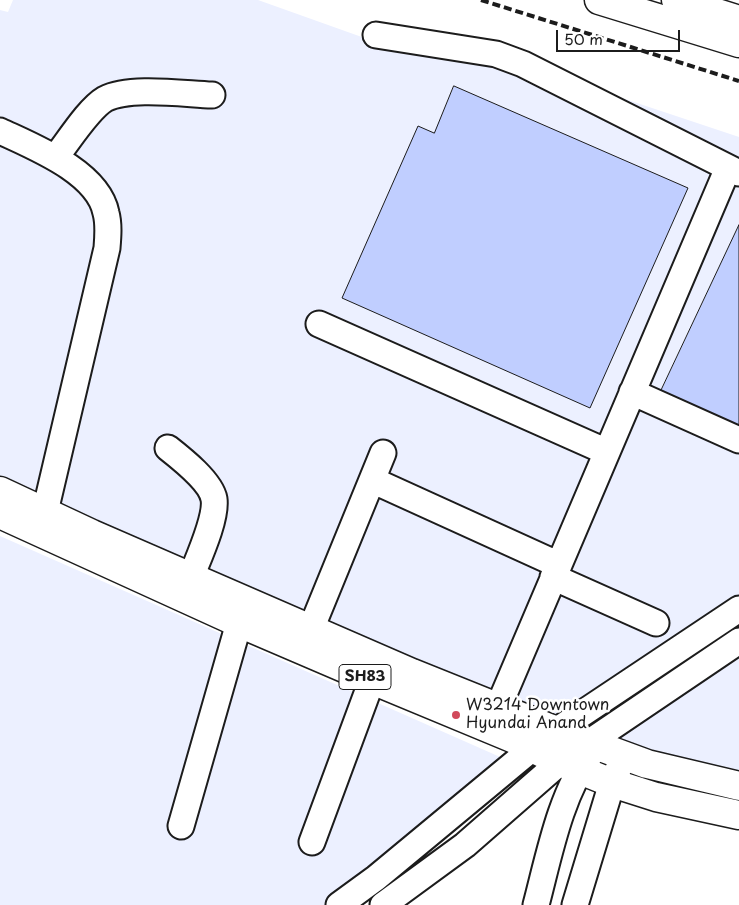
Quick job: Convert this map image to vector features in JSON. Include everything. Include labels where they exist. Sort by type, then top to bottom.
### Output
[{"type":"main road","points":[[599,0],[739,43]]},
{"type":"main road","points":[[687,2],[732,12]]},
{"type":"main road","name":"SH83","points":[[0,491],[311,629],[498,708],[647,764],[739,786]]},
{"type":"main road","name":"SH83","points":[[0,514],[239,623],[534,747],[612,783],[656,797],[739,816]]},
{"type":"street","points":[[376,35],[478,50],[496,54],[523,64],[734,170],[632,392],[498,708]]},
{"type":"street","points":[[55,158],[91,112],[105,99],[127,93],[212,95]]},
{"type":"street","points":[[0,130],[55,158],[84,178],[100,198],[106,212],[107,248],[45,512]]},
{"type":"street","points":[[319,324],[607,452]]},
{"type":"street","points":[[632,392],[739,440]]},
{"type":"street","points":[[168,448],[190,466],[206,484],[214,499],[212,522],[192,577]]},
{"type":"street","points":[[311,629],[383,453]]},
{"type":"street","points":[[372,480],[656,623]]},
{"type":"street","points":[[339,905],[376,878],[534,747],[739,609]]},
{"type":"street","points":[[181,826],[239,623]]},
{"type":"street","points":[[383,905],[570,765],[593,745],[739,641]]},
{"type":"street","points":[[312,842],[372,680]]},
{"type":"street","points":[[576,905],[612,783],[624,756]]},
{"type":"street","points":[[536,905],[558,822],[570,765]]},
{"type":"shaded area","points":[[13,0],[258,0],[401,51],[418,30],[739,137],[739,804],[652,784],[574,752],[0,500],[0,10],[8,12]]},
{"type":"shaded area","points":[[0,536],[516,764],[331,905],[0,905]]},
{"type":"building","points":[[454,86],[688,188],[590,408],[342,298],[418,126],[434,133]]},
{"type":"building","points":[[739,225],[739,428],[661,391]]},
{"type":"railway","points":[[481,0],[739,81]]},
{"type":"place","name":"W3214 Downtown Hyundai Anand","points":[[456,715]]}]
